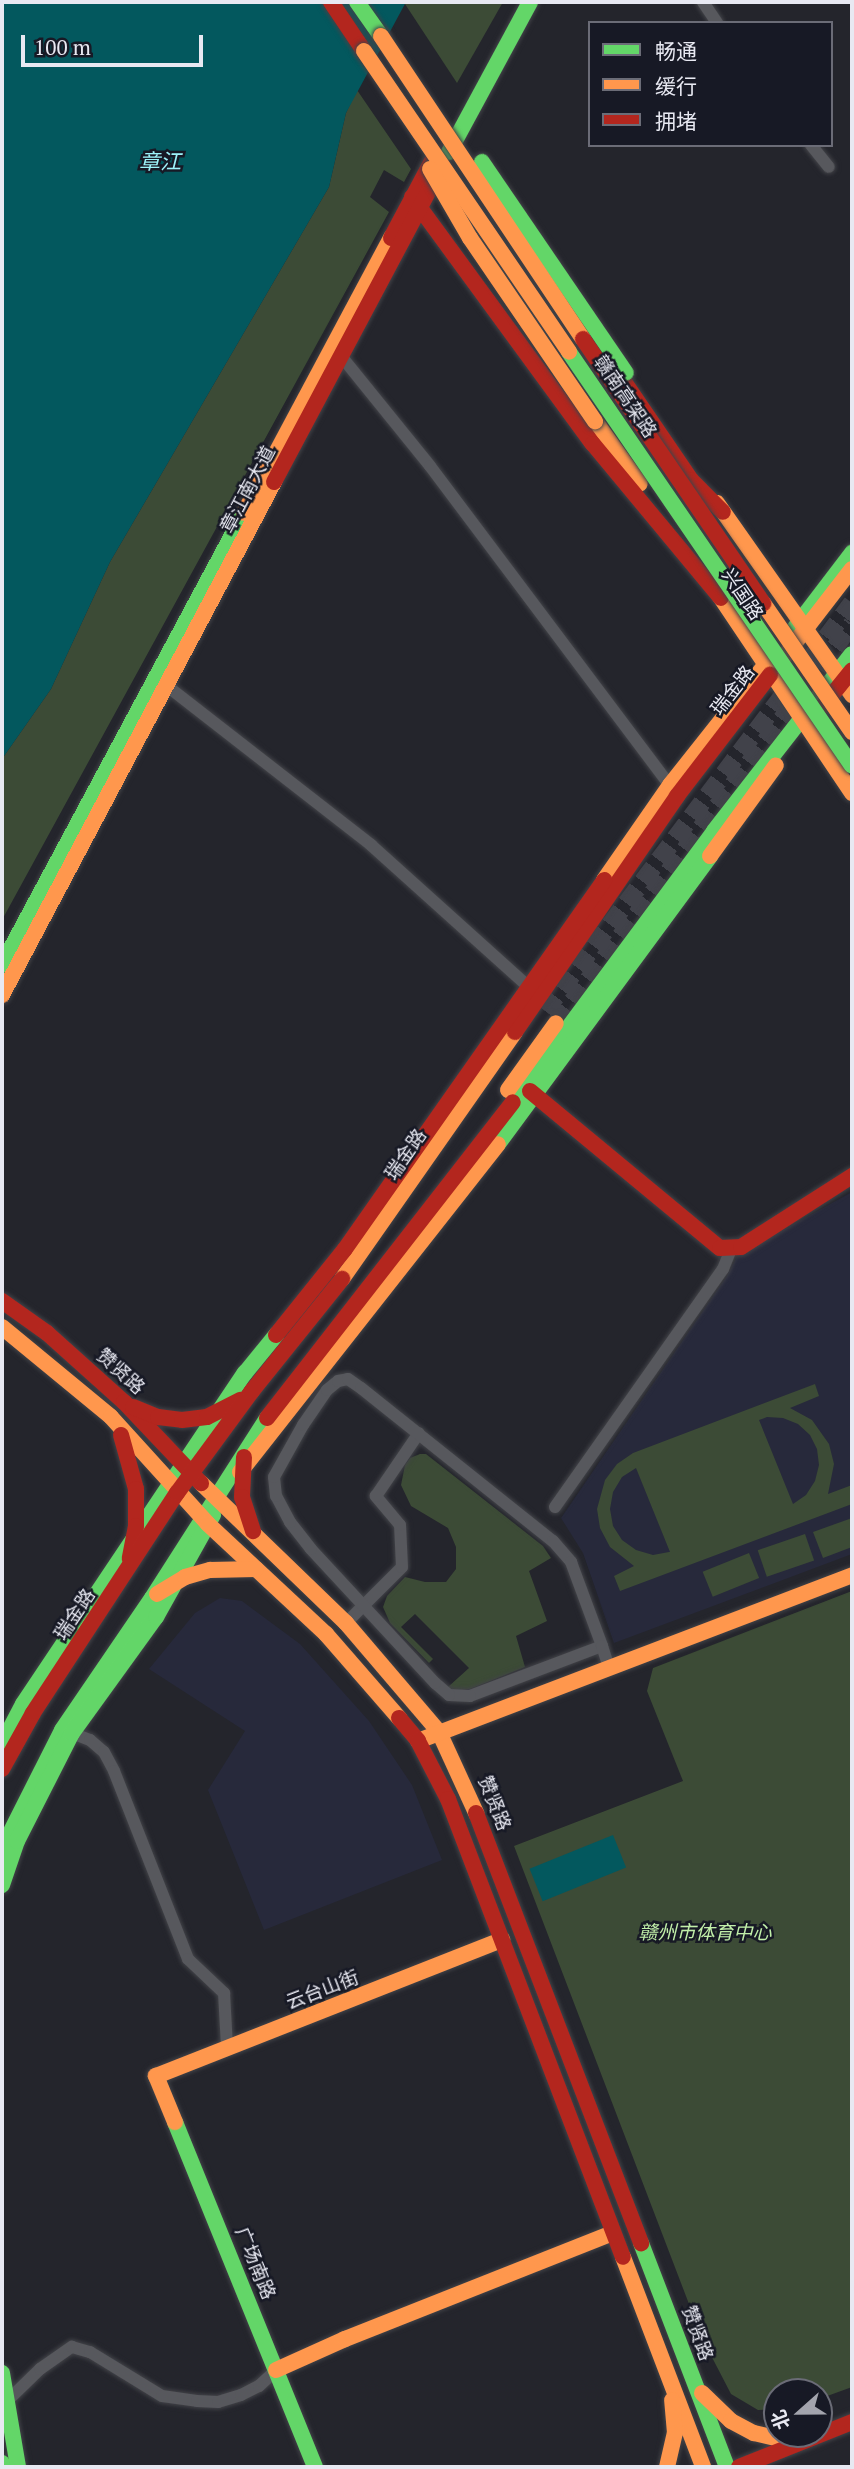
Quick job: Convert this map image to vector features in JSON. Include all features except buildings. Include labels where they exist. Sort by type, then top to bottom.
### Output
[{"type":"main road","points":[[331,2],[364,51]]},
{"type":"main road","name":"赣南高架路","points":[[357,2],[618,392],[852,732]]},
{"type":"main road","name":"章江南大道","points":[[2,965],[416,202],[519,2]]},
{"type":"main road","name":"章江南大道","points":[[453,133],[530,2]]},
{"type":"main road","name":"兴国路","points":[[381,36],[412,60],[723,512],[847,680]]},
{"type":"main road","name":"兴国路","points":[[364,51],[470,238],[595,421],[721,598],[852,793]]},
{"type":"main road","name":"赣南高架路","points":[[364,51],[852,766]]},
{"type":"main road","points":[[453,133],[691,480],[723,512]]},
{"type":"main road","points":[[416,202],[593,444],[721,598]]},
{"type":"main road","name":"章江南大道","points":[[2,995],[341,356],[416,202]]},
{"type":"main road","points":[[804,624],[852,554]]},
{"type":"main road","name":"瑞金路","points":[[673,790],[804,624],[852,569]]},
{"type":"main road","points":[[2,1849],[67,1732],[152,1598],[218,1501],[530,1092],[713,831],[805,721],[847,680],[852,654]]},
{"type":"main road","points":[[188,1470],[245,1373],[345,1249],[527,986],[673,790]]},
{"type":"main road","points":[[376,1275],[547,1010],[673,790]]},
{"type":"main road","name":"瑞金路","points":[[2,1769],[33,1713],[123,1578],[174,1489],[356,1262],[547,1010]]},
{"type":"main road","points":[[530,1092],[720,1248],[741,1247],[852,1175]]},
{"type":"main road","points":[[218,1501],[252,1437],[376,1275],[530,1092]]},
{"type":"main road","name":"赞贤路","points":[[2,1301],[47,1334],[124,1402],[263,1546],[346,1623],[439,1732],[472,1801],[727,2467]]},
{"type":"main road","points":[[2,1327],[111,1417],[205,1521],[344,1653],[418,1741],[448,1799],[703,2467]]},
{"type":"main road","points":[[124,1402],[146,1413],[170,1419],[194,1420],[221,1412],[252,1391]]},
{"type":"main road","points":[[111,1417],[125,1444],[134,1474],[137,1507],[135,1537],[123,1578]]},
{"type":"main road","points":[[252,1437],[242,1470],[245,1512],[263,1546]]},
{"type":"main road","points":[[2,1744],[23,1704],[135,1537],[174,1489]]},
{"type":"main road","points":[[2,1885],[17,1841],[67,1732],[156,1617],[205,1521]]},
{"type":"main road","points":[[152,1598],[175,1582],[209,1570],[256,1569]]},
{"type":"main road","points":[[418,1741],[852,1575]]},
{"type":"main road","name":"云台山街","points":[[156,2076],[502,1940]]},
{"type":"main road","name":"广场南路","points":[[156,2076],[315,2467]]},
{"type":"main road","points":[[276,2370],[345,2339],[614,2233]]},
{"type":"main road","points":[[2,2373],[4,2404],[18,2467]]},
{"type":"main road","points":[[691,2374],[707,2400],[744,2429],[763,2434]]},
{"type":"main road","points":[[667,2467],[675,2433],[669,2379]]},
{"type":"main road","points":[[833,2429],[852,2422]]},
{"type":"main road","points":[[739,2467],[785,2448]]},
{"type":"street","points":[[703,2],[716,21]]},
{"type":"street","points":[[813,147],[829,167]]},
{"type":"street","points":[[341,356],[430,466],[673,790]]},
{"type":"street","points":[[167,686],[371,845],[527,986],[547,1010]]},
{"type":"street","points":[[555,1507],[723,1269],[731,1249]]},
{"type":"street","points":[[602,1646],[470,1696],[449,1695],[363,1606],[290,1522],[276,1496],[274,1477],[303,1425],[327,1390],[338,1381],[348,1379],[419,1433],[564,1552],[602,1646],[609,1667]]},
{"type":"street","points":[[346,1623],[402,1567],[400,1525],[376,1496],[419,1433]]},
{"type":"street","points":[[67,1732],[90,1740],[104,1752],[188,1959],[224,1993],[227,2047]]},
{"type":"street","points":[[4,2404],[40,2369],[72,2347],[90,2352],[162,2396],[197,2401],[218,2402],[241,2395],[259,2386],[276,2370]]},
{"type":"shaded area","points":[[852,1192],[852,1554],[614,1643],[583,1553],[561,1518],[727,1276],[738,1255]]},
{"type":"shaded area","points":[[220,1598],[242,1601],[300,1644],[369,1721],[412,1785],[442,1860],[264,1930],[208,1790],[245,1731],[149,1669],[195,1613]]},
{"type":"green space","points":[[406,2],[503,2],[457,83]]},
{"type":"green space","points":[[357,90],[411,169],[404,182],[384,170],[370,197],[389,212],[2,920],[2,759],[51,689],[110,562],[329,187],[346,113]]},
{"type":"green space","points":[[815,1384],[819,1396],[790,1408],[812,1420],[829,1444],[834,1464],[828,1494],[852,1485],[852,1504],[620,1591],[614,1576],[634,1566],[610,1547],[600,1528],[597,1509],[605,1480],[617,1464],[633,1453]],"holes":[[[767,1417],[783,1418],[798,1424],[810,1435],[817,1449],[819,1465],[815,1481],[806,1495],[793,1504],[759,1420]],[[636,1468],[670,1552],[653,1555],[636,1550],[622,1540],[613,1526],[610,1509],[613,1492],[622,1477]]]},
{"type":"green space","points":[[426,1454],[543,1546],[551,1558],[529,1571],[547,1621],[516,1636],[525,1667],[470,1689],[453,1691],[448,1687],[469,1668],[415,1614],[401,1627],[433,1659],[429,1663],[390,1623],[383,1607],[387,1596],[405,1577],[425,1582],[446,1582],[456,1569],[456,1547],[448,1528],[411,1506],[401,1485],[405,1465],[410,1458]]},
{"type":"green space","points":[[852,1518],[852,1547],[823,1558],[813,1532]]},
{"type":"green space","points":[[805,1534],[814,1560],[767,1577],[758,1550]]},
{"type":"green space","points":[[749,1553],[759,1578],[713,1597],[703,1572]]},
{"type":"green space","name":"赣州市体育中心","points":[[852,1591],[852,2387],[833,2394],[833,2378],[763,2378],[763,2410],[758,2410],[731,2394],[702,2338],[514,1846],[683,1781],[647,1691],[653,1668]]},
{"type":"water","name":"章江","points":[[2,2],[406,2],[346,113],[329,187],[110,562],[51,689],[2,759]]},
{"type":"water","points":[[613,1835],[626,1867],[543,1901],[530,1869]]},
{"type":"tunnel","points":[[810,659],[852,603]]},
{"type":"tunnel","points":[[819,669],[852,624]]},
{"type":"tunnel","points":[[545,1011],[793,682]]},
{"type":"tunnel","points":[[556,1023],[800,694]]},
{"type":"traffic: fast","points":[[357,2],[381,36]]},
{"type":"traffic: fast","points":[[449,152],[530,2]]},
{"type":"traffic: fast","points":[[482,162],[626,373]]},
{"type":"traffic: fast","points":[[569,352],[852,766]]},
{"type":"traffic: fast","points":[[2,965],[244,513]]},
{"type":"traffic: fast","points":[[794,629],[852,553]]},
{"type":"traffic: fast","points":[[513,1102],[714,831],[852,654]]},
{"type":"traffic: fast","points":[[498,1144],[710,856]]},
{"type":"traffic: fast","points":[[2,1744],[23,1704],[245,1373],[276,1335]]},
{"type":"traffic: fast","points":[[2,1849],[62,1730],[152,1598],[267,1418]]},
{"type":"traffic: fast","points":[[2,1885],[17,1841],[72,1733],[156,1617],[213,1515]]},
{"type":"traffic: fast","points":[[175,2122],[315,2467]]},
{"type":"traffic: fast","points":[[641,2243],[727,2467]]},
{"type":"traffic: fast","points":[[2,2373],[18,2467]]},
{"type":"traffic: slow","points":[[381,36],[583,339]]},
{"type":"traffic: slow","points":[[364,51],[569,352]]},
{"type":"traffic: slow","points":[[430,169],[470,238],[595,421]]},
{"type":"traffic: slow","points":[[244,513],[391,238]]},
{"type":"traffic: slow","points":[[595,421],[640,484]]},
{"type":"traffic: slow","points":[[2,995],[274,482]]},
{"type":"traffic: slow","points":[[717,503],[852,695]]},
{"type":"traffic: slow","points":[[770,675],[852,569]]},
{"type":"traffic: slow","points":[[715,589],[852,793]]},
{"type":"traffic: slow","points":[[763,603],[852,732]]},
{"type":"traffic: slow","points":[[604,880],[670,785],[773,655]]},
{"type":"traffic: slow","points":[[710,856],[776,765]]},
{"type":"traffic: slow","points":[[508,1090],[556,1023]]},
{"type":"traffic: slow","points":[[342,1279],[515,1032]]},
{"type":"traffic: slow","points":[[240,1472],[498,1144]]},
{"type":"traffic: slow","points":[[2,1327],[111,1417],[208,1524],[326,1634],[399,1718]]},
{"type":"traffic: slow","points":[[201,1483],[346,1623],[439,1732],[476,1813]]},
{"type":"traffic: slow","points":[[157,1594],[185,1577],[210,1570],[256,1569]]},
{"type":"traffic: slow","points":[[418,1741],[852,1575]]},
{"type":"traffic: slow","points":[[175,2122],[156,2076],[502,1940]]},
{"type":"traffic: slow","points":[[276,2370],[345,2339],[613,2233]]},
{"type":"traffic: slow","points":[[623,2257],[703,2467]]},
{"type":"traffic: slow","points":[[702,2393],[731,2421],[763,2435]]},
{"type":"traffic: slow","points":[[667,2467],[675,2433],[672,2400]]},
{"type":"traffic: jam","points":[[331,2],[364,51]]},
{"type":"traffic: jam","points":[[391,238],[432,161]]},
{"type":"traffic: jam","points":[[274,482],[439,172]]},
{"type":"traffic: jam","points":[[412,197],[593,444],[721,598]]},
{"type":"traffic: jam","points":[[583,339],[763,603]]},
{"type":"traffic: jam","points":[[612,364],[691,480],[723,512]]},
{"type":"traffic: jam","points":[[823,706],[852,670]]},
{"type":"traffic: jam","points":[[515,1032],[677,796],[770,675]]},
{"type":"traffic: jam","points":[[276,1335],[345,1249],[604,880]]},
{"type":"traffic: jam","points":[[530,1091],[720,1248],[741,1247],[852,1176]]},
{"type":"traffic: jam","points":[[267,1418],[513,1102]]},
{"type":"traffic: jam","points":[[2,1769],[33,1713],[177,1493],[252,1391],[342,1279]]},
{"type":"traffic: jam","points":[[2,1301],[47,1333],[124,1402],[201,1483]]},
{"type":"traffic: jam","points":[[133,1407],[158,1417],[182,1420],[207,1417],[241,1400]]},
{"type":"traffic: jam","points":[[121,1435],[136,1489],[136,1526],[130,1558]]},
{"type":"traffic: jam","points":[[244,1457],[242,1497],[253,1531]]},
{"type":"traffic: jam","points":[[399,1718],[418,1741],[448,1799],[623,2257]]},
{"type":"traffic: jam","points":[[476,1813],[641,2243]]},
{"type":"traffic: jam","points":[[739,2467],[852,2422]]}]
